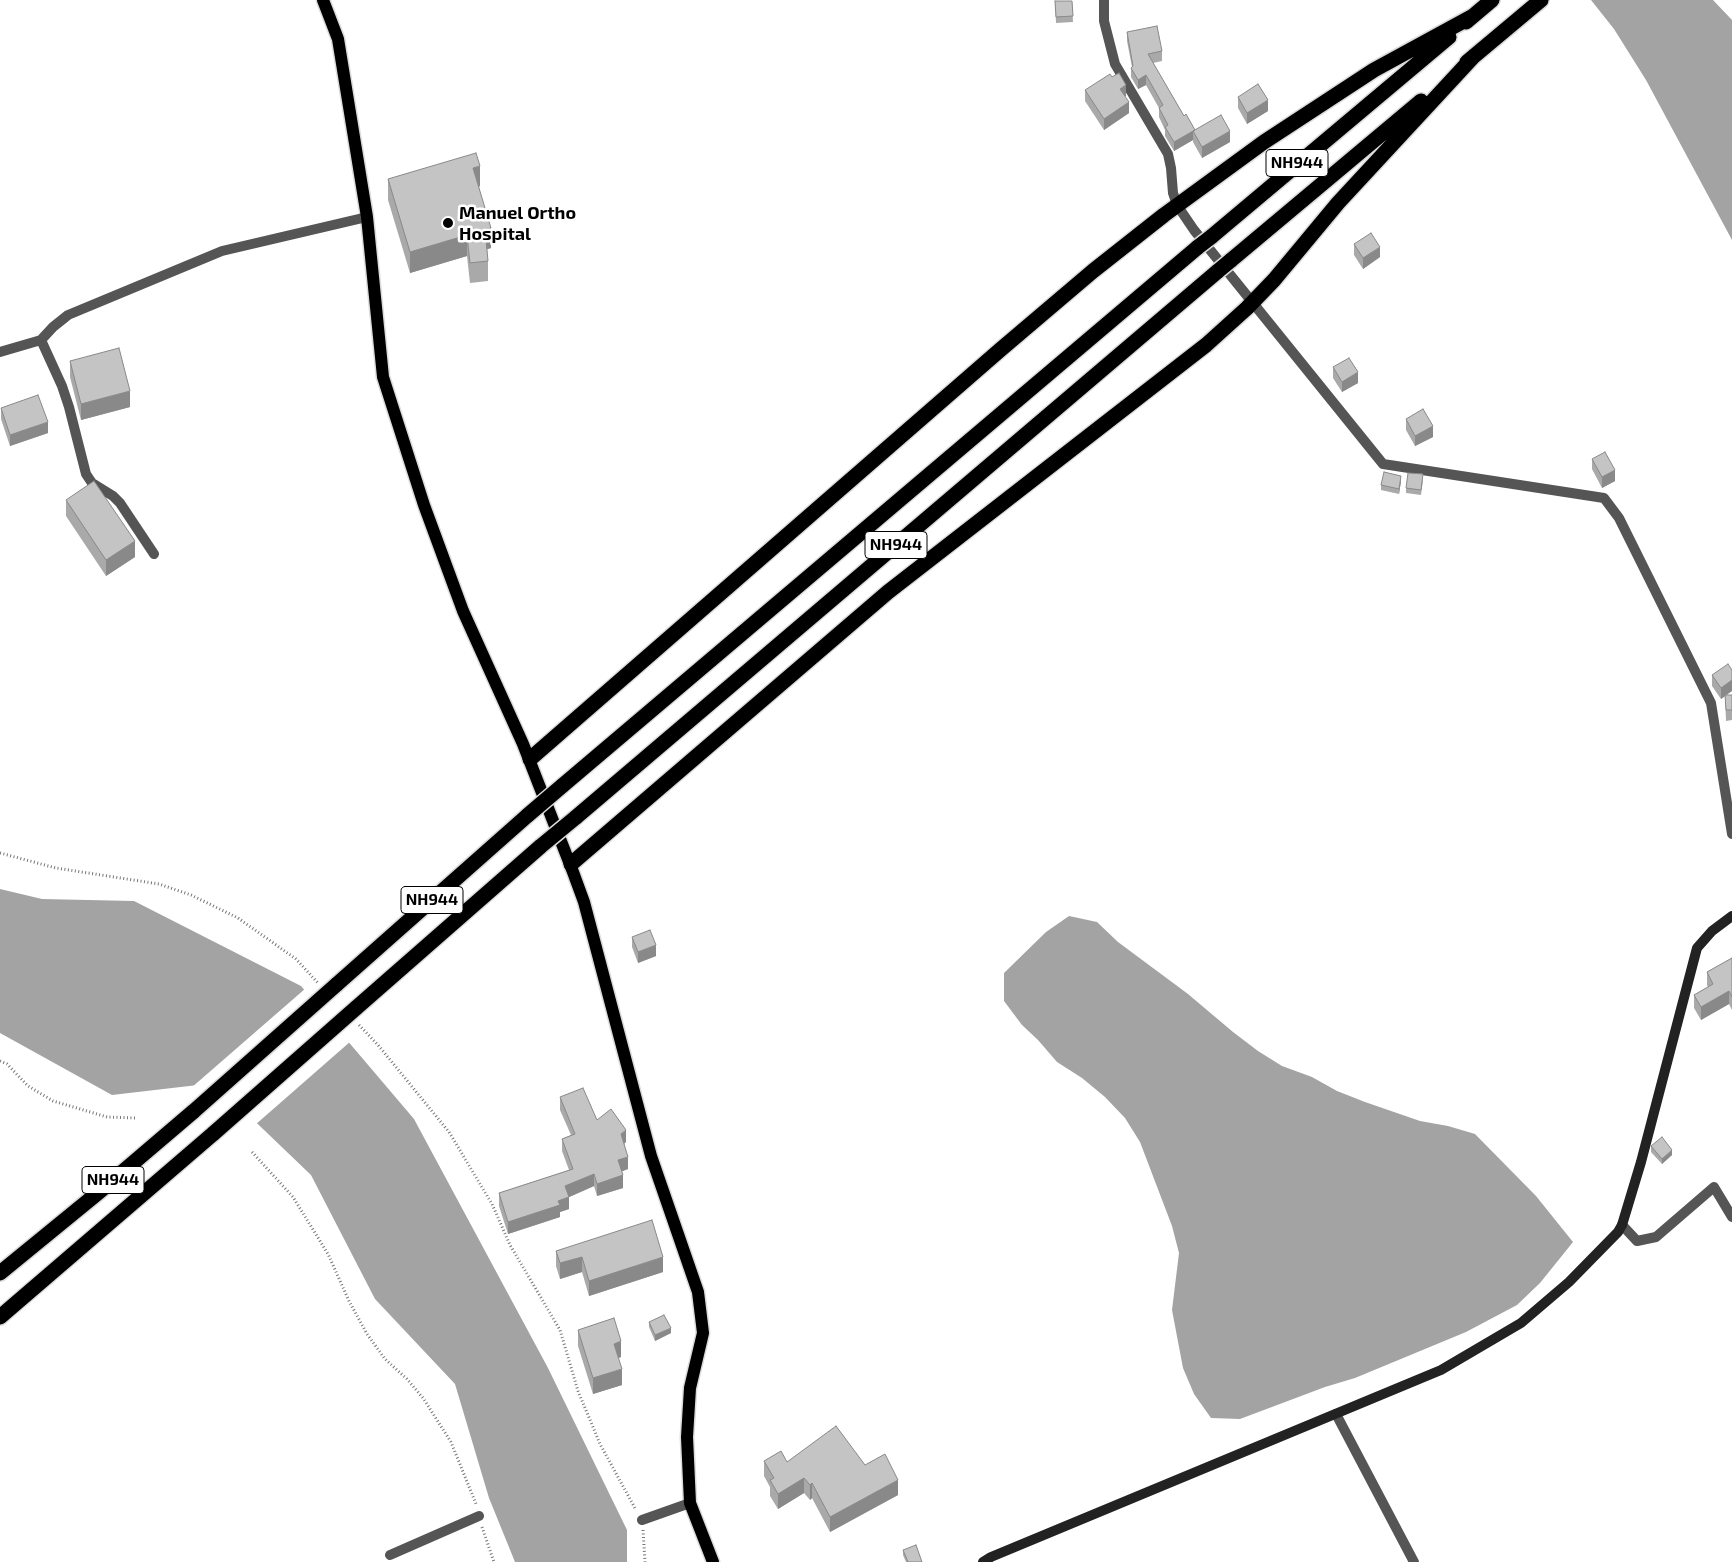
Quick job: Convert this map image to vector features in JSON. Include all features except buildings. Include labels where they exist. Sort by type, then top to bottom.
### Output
[{"type":"highway","name":"NH944","points":[[0,1273],[194,1111],[330,987],[528,815],[1492,0]]},
{"type":"highway","name":"NH944","points":[[0,1317],[214,1133],[357,1016],[541,846],[1218,271],[1541,0]]},
{"type":"highway","points":[[530,759],[1093,271],[1177,205],[1264,142],[1374,70],[1473,16]]},
{"type":"highway","points":[[571,864],[888,592],[1206,345],[1274,280],[1338,202],[1475,56]]},
{"type":"main road","points":[[323,0],[338,39],[368,216],[383,377],[424,505],[463,610],[530,759],[571,864],[584,902],[651,1156],[698,1292],[703,1333],[690,1388],[687,1437],[690,1503],[712,1562]]},
{"type":"street","points":[[1104,0],[1104,21],[1115,64],[1168,154],[1171,168],[1172,193],[1177,205],[1194,230],[1383,464],[1604,498],[1619,518],[1711,702],[1732,834]]},
{"type":"street","points":[[0,352],[41,340],[68,315],[222,251],[368,216]]},
{"type":"street","points":[[41,340],[70,407],[86,474],[92,483],[113,496],[120,503],[154,554]]},
{"type":"street","points":[[982,1562],[1441,1370],[1521,1323],[1569,1282],[1618,1232],[1622,1225],[1641,1162],[1697,948],[1712,932],[1732,916]]},
{"type":"street","points":[[1622,1225],[1637,1241],[1656,1237],[1714,1187],[1732,1217]]},
{"type":"street","points":[[1336,1414],[1414,1562]]},
{"type":"street","points":[[642,1520],[690,1503]]},
{"type":"street","points":[[390,1555],[479,1516]]},
{"type":"path","points":[[0,853],[56,868],[160,884],[192,895],[238,918],[296,959],[330,987]]},
{"type":"path","points":[[357,1016],[378,1045],[449,1132],[492,1204],[510,1245],[560,1330],[578,1391],[600,1444],[642,1520],[645,1562]]},
{"type":"path","points":[[0,1061],[7,1064],[28,1086],[53,1101],[107,1117],[135,1118]]},
{"type":"path","points":[[252,1152],[293,1197],[328,1254],[349,1301],[367,1334],[385,1358],[423,1398],[451,1442],[474,1497],[494,1562]]},
{"type":"shaded area","points":[[1591,0],[1713,0],[1732,20],[1732,240],[1646,80],[1614,29]]},
{"type":"shaded area","points":[[0,889],[42,899],[134,901],[301,986],[414,1119],[548,1368],[627,1530],[627,1562],[515,1562],[489,1498],[455,1384],[375,1299],[311,1175],[215,1083],[112,1095],[0,1033]]},
{"type":"shaded area","points":[[1069,916],[1097,922],[1118,942],[1188,994],[1233,1032],[1282,1066],[1312,1077],[1337,1091],[1365,1102],[1420,1121],[1448,1126],[1475,1134],[1536,1196],[1573,1242],[1540,1283],[1517,1305],[1466,1332],[1355,1378],[1325,1387],[1240,1419],[1211,1418],[1194,1394],[1183,1368],[1172,1310],[1179,1253],[1172,1226],[1140,1142],[1125,1118],[1105,1097],[1082,1078],[1057,1062],[1022,1025],[1004,1001],[1004,973],[1046,932]]},
{"type":"pier","points":[[306,988],[351,1041],[255,1125],[214,1085],[191,1088]]},
{"type":"place","name":"Manuel Ortho Hospital","points":[[448,223]]}]
